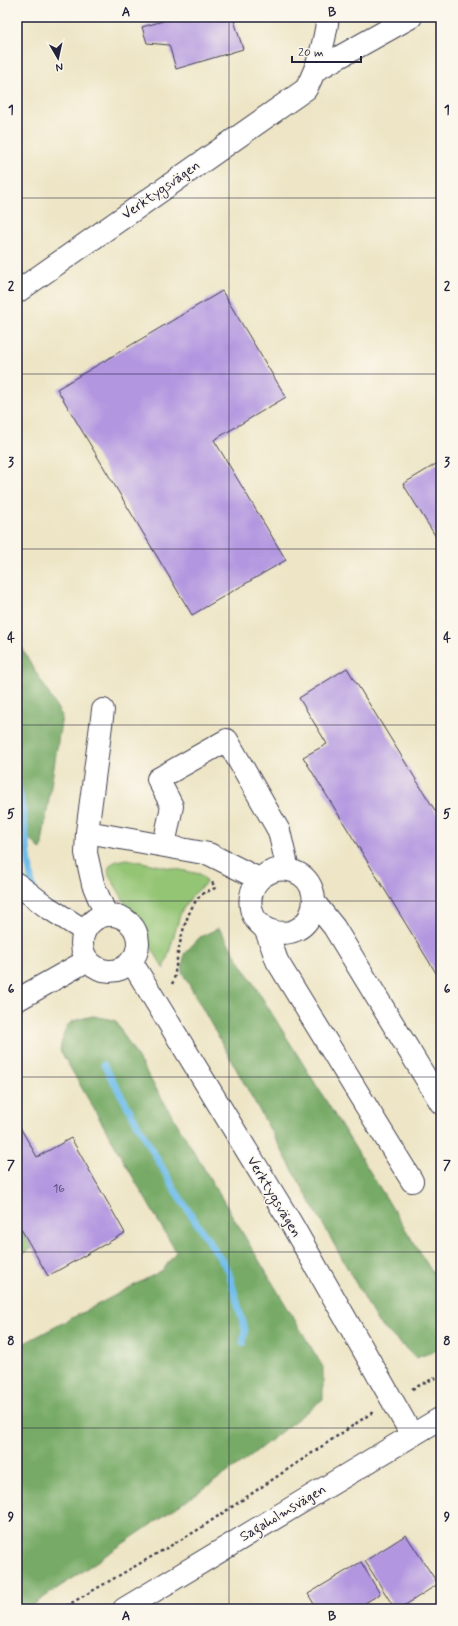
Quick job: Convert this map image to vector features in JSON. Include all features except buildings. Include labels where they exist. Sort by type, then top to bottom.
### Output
[{"type":"street","points":[[316,70],[328,17]]},
{"type":"street","points":[[316,70],[411,17]]},
{"type":"street","name":"Verktygsvägen","points":[[17,292],[306,89],[316,70]]},
{"type":"street","points":[[103,710],[87,832],[86,853],[93,884],[106,915]]},
{"type":"street","points":[[164,845],[172,806],[158,779],[227,740],[279,831],[288,870]]},
{"type":"street","points":[[87,832],[209,854],[259,879]]},
{"type":"street","points":[[288,870],[299,874],[307,881],[312,890],[314,902],[312,912],[307,922],[300,928],[282,934],[264,928],[257,921],[252,914],[250,896],[259,879],[272,871],[288,870]]},
{"type":"street","points":[[17,884],[85,931]]},
{"type":"street","points":[[314,902],[334,927],[441,1103]]},
{"type":"street","points":[[106,915],[116,915],[125,919],[137,934],[138,944],[136,953],[125,967],[118,970],[109,971],[94,966],[88,960],[82,946],[82,938],[90,923],[106,915]]},
{"type":"street","points":[[264,928],[277,961],[412,1181]]},
{"type":"street","points":[[17,1000],[88,960]]},
{"type":"street","name":"Verktygsvägen","points":[[131,961],[291,1223],[412,1435]]},
{"type":"street","name":"Sagaholmsvägen","points":[[124,1609],[441,1418]]},
{"type":"path","points":[[170,986],[174,980],[178,947],[190,912],[201,895],[215,888]]},
{"type":"path","points":[[61,1609],[196,1531],[392,1400],[441,1375]]},
{"type":"green space","points":[[17,640],[62,716],[41,850],[17,826]]},
{"type":"green space","points":[[127,859],[200,874],[205,879],[206,883],[192,896],[181,912],[164,969],[109,875],[109,868],[113,863]]},
{"type":"green space","points":[[219,928],[432,1272],[441,1268],[441,1349],[416,1358],[378,1323],[182,972],[184,954],[200,937]]},
{"type":"green space","points":[[93,1016],[115,1020],[323,1367],[323,1399],[240,1464],[27,1609],[17,1609],[17,1347],[163,1270],[176,1252],[60,1050],[68,1025],[77,1020]]},
{"type":"green space","points":[[17,1222],[32,1248],[17,1257]]},
{"type":"waterway","points":[[17,780],[23,811],[31,880],[34,890]]},
{"type":"waterway","points":[[104,1065],[176,1192],[228,1270],[245,1330],[243,1343]]}]
